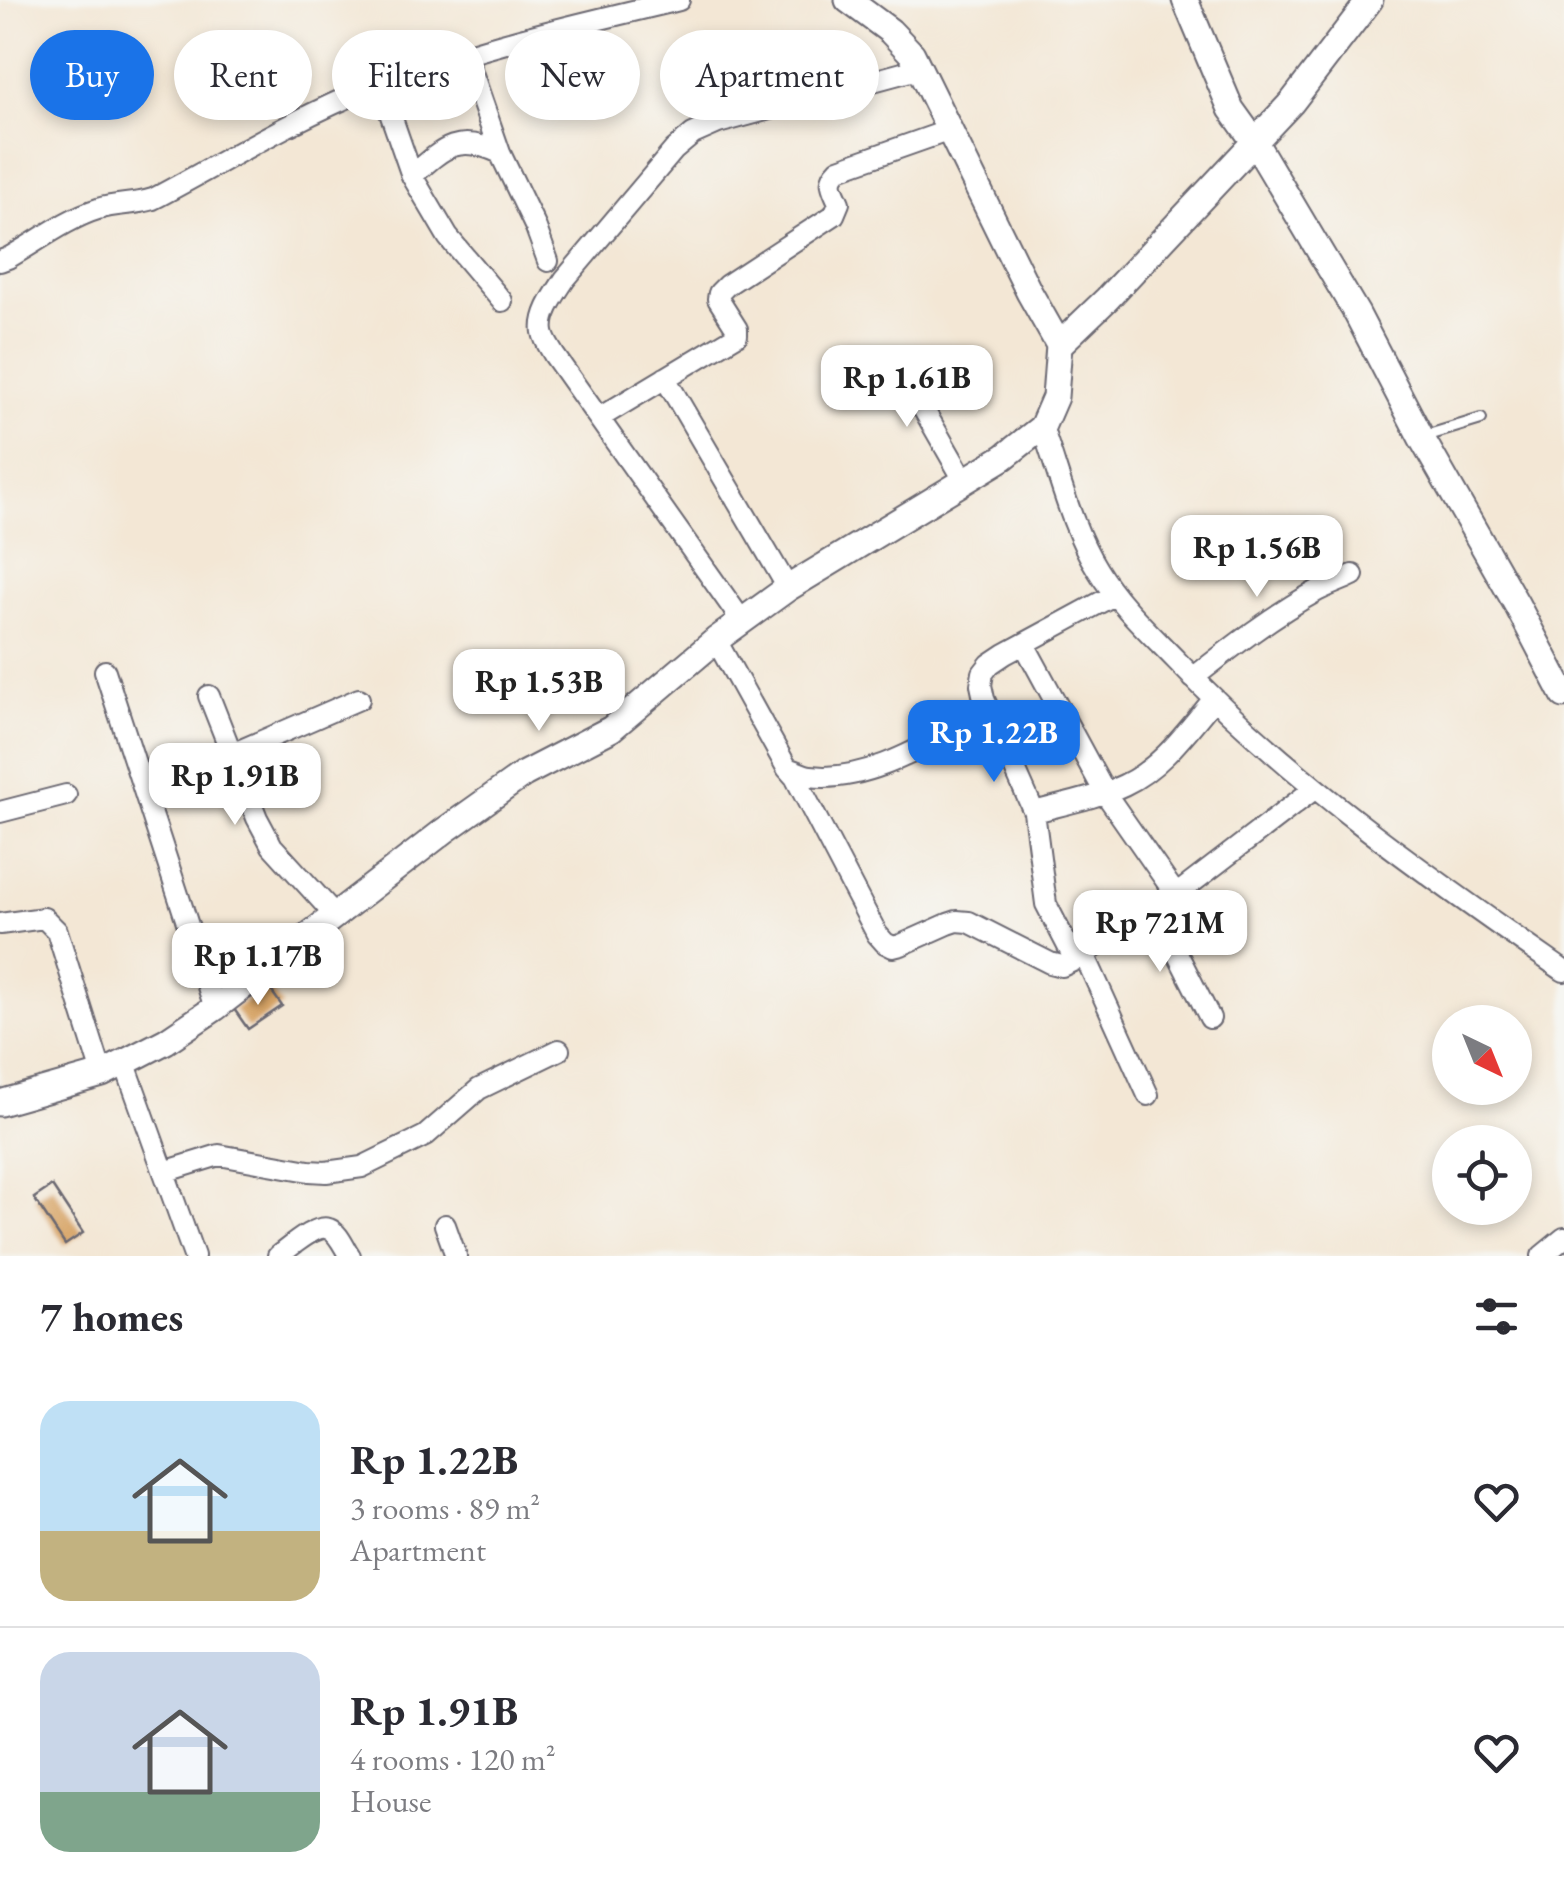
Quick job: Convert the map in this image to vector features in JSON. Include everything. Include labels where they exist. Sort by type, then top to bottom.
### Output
[{"type":"street","points":[[485,50],[679,0]]},
{"type":"street","points":[[0,1103],[113,1069],[166,1041],[524,774],[611,729],[716,640],[788,588],[1004,457],[1042,427],[1055,397],[1060,345],[1028,292],[921,68],[899,40],[848,0]]},
{"type":"street","points":[[1184,0],[1224,95],[1357,314],[1564,695]]},
{"type":"street","points":[[1060,345],[1292,102],[1370,0]]},
{"type":"street","points":[[742,621],[554,355],[542,335],[543,321],[565,278],[692,134],[718,122],[921,68]]},
{"type":"street","points":[[0,261],[87,213],[153,199],[332,104]]},
{"type":"street","points":[[485,110],[548,261]]},
{"type":"street","points":[[393,120],[412,176],[448,238],[502,301]]},
{"type":"street","points":[[599,418],[737,335],[719,293],[834,215],[839,203],[830,184],[839,169],[950,130]]},
{"type":"street","points":[[412,176],[448,146],[484,146],[500,153]]},
{"type":"street","points":[[893,356],[964,480]]},
{"type":"street","points":[[664,378],[788,588]]},
{"type":"street","points":[[1042,427],[1082,540],[1098,570],[1114,595],[1213,700],[1314,790],[1564,971]]},
{"type":"street","points":[[1193,678],[1284,612],[1353,575]]},
{"type":"street","points":[[1114,595],[990,664],[981,685],[1034,812],[1046,904],[1080,957],[1148,1095]]},
{"type":"street","points":[[716,640],[795,777],[862,909],[885,942],[893,946],[957,920],[1062,966],[1176,894],[1314,790]]},
{"type":"street","points":[[1024,644],[1105,792],[1176,894]]},
{"type":"street","points":[[106,671],[215,1008]]},
{"type":"street","points":[[209,696],[272,846],[334,914]]},
{"type":"street","points":[[232,754],[359,699]]},
{"type":"street","points":[[1034,812],[1105,792],[1148,771],[1213,700]]},
{"type":"street","points":[[787,768],[809,776],[857,772],[901,758],[990,712]]},
{"type":"street","points":[[0,812],[66,795]]},
{"type":"street","points":[[1154,908],[1210,1018]]},
{"type":"street","points":[[0,924],[44,918],[57,931],[113,1069],[164,1172],[194,1256]]},
{"type":"street","points":[[164,1172],[219,1155],[309,1171],[362,1167],[425,1136],[479,1090],[558,1050]]},
{"type":"street","points":[[446,1225],[456,1256]]},
{"type":"street","points":[[278,1256],[324,1227],[336,1234],[350,1256]]},
{"type":"street","points":[[1542,1256],[1564,1238]]},
{"type":"lane","points":[[1421,437],[1481,419]]},
{"type":"building","points":[[268,986],[282,1006],[248,1029],[234,1009]]},
{"type":"building","points":[[52,1186],[83,1233],[65,1245],[34,1198]]}]
